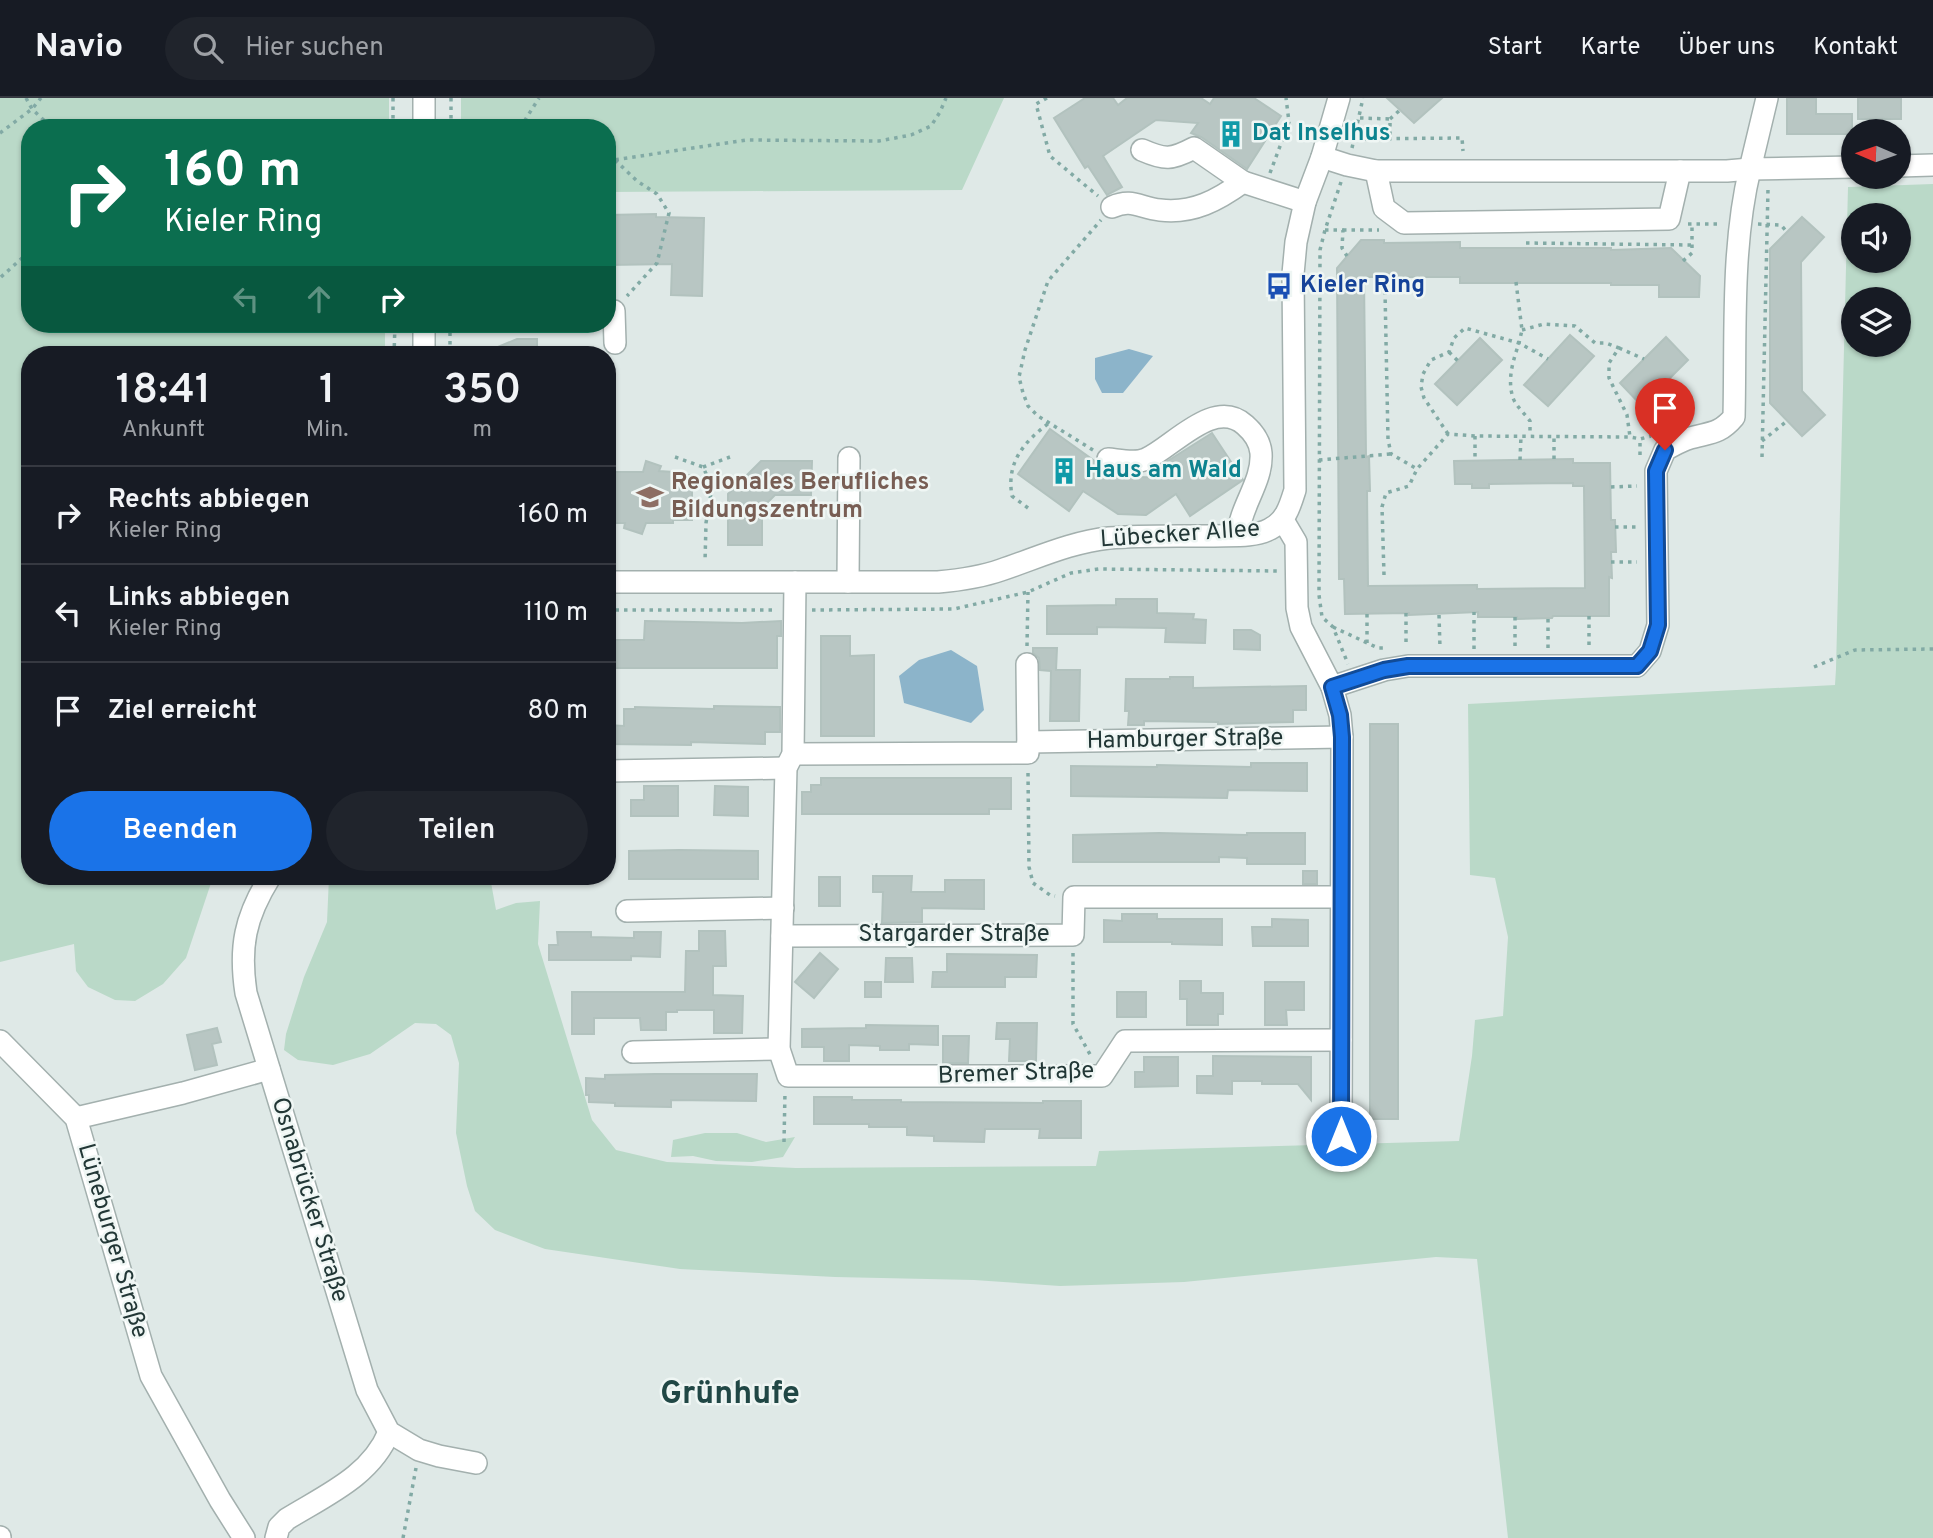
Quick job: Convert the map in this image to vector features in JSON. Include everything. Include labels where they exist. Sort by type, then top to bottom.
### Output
[{"type":"street","points":[[424,98],[424,119]]},
{"type":"street","name":"Lübecker Allee","points":[[616,582],[965,580],[1073,545],[1107,539],[1238,535],[1269,530],[1283,520],[1295,490],[1293,275],[1296,242],[1305,201],[1322,157],[1339,98]]},
{"type":"street","points":[[1332,687],[1354,678],[1408,666],[1637,666],[1650,651],[1658,625],[1658,443],[1715,433],[1725,428],[1734,417],[1738,250],[1743,198],[1759,169],[1761,126],[1767,98]]},
{"type":"street","points":[[1142,150],[1162,159],[1177,157],[1194,148],[1243,182],[1305,201]]},
{"type":"street","points":[[1322,157],[1376,171],[1680,171],[1841,167]]},
{"type":"street","points":[[1911,166],[1933,165]]},
{"type":"street","points":[[1376,171],[1384,208],[1404,223],[1669,219],[1680,171]]},
{"type":"street","points":[[1112,207],[1124,202],[1161,210],[1188,209],[1218,200],[1243,182]]},
{"type":"street","points":[[614,333],[615,343]]},
{"type":"street","points":[[1108,459],[1144,461],[1207,419],[1226,417],[1241,421],[1255,434],[1261,452],[1257,480],[1239,522],[1238,535]]},
{"type":"street","points":[[848,582],[849,458]]},
{"type":"street","points":[[1283,520],[1296,542],[1297,608],[1301,627],[1332,687],[1340,715],[1341,1136]]},
{"type":"street","points":[[788,1076],[779,1049],[795,582]]},
{"type":"street","points":[[1027,664],[1028,748]]},
{"type":"street","name":"Hamburger Straße","points":[[616,771],[1028,748],[1342,737]]},
{"type":"street","name":"Osnabrücker Straße","points":[[266,885],[252,910],[244,938],[242,966],[246,993],[367,1390],[389,1432]]},
{"type":"street","name":"Stargarder Straße","points":[[782,936],[1073,935],[1074,897],[1341,897]]},
{"type":"street","points":[[627,911],[783,908]]},
{"type":"street","name":"Bremer Straße","points":[[788,1076],[1102,1076],[1125,1041],[1341,1040]]},
{"type":"street","points":[[0,1041],[76,1118]]},
{"type":"street","points":[[633,1052],[779,1049]]},
{"type":"street","name":"Lüneburger Straße","points":[[244,1538],[151,1376],[76,1118],[270,1069]]},
{"type":"street","points":[[276,1538],[279,1527],[287,1519],[356,1476],[368,1465],[383,1446],[389,1432],[419,1450],[476,1463]]},
{"type":"path","points":[[26,98],[43,119]]},
{"type":"path","points":[[0,133],[32,109],[41,98]]},
{"type":"path","points":[[393,98],[393,119]]},
{"type":"path","points":[[451,98],[452,119]]},
{"type":"path","points":[[526,119],[539,98]]},
{"type":"path","points":[[616,160],[746,140],[879,141],[911,135],[931,126],[946,98]]},
{"type":"path","points":[[1047,98],[1036,104],[1050,156],[1112,207],[1048,281],[1019,377],[1028,406],[1038,416],[1108,459]]},
{"type":"path","points":[[1264,188],[1289,122],[1286,98]]},
{"type":"path","points":[[1363,98],[1347,165],[1320,250],[1319,595],[1322,617],[1333,627],[1378,648],[1387,648]]},
{"type":"path","points":[[1360,118],[1390,119],[1400,110]]},
{"type":"path","points":[[1390,119],[1390,138]]},
{"type":"path","points":[[1354,139],[1462,138],[1465,171]]},
{"type":"path","points":[[616,161],[637,181],[657,194],[669,213],[657,263],[616,306]]},
{"type":"path","points":[[1759,169],[1768,291],[1762,457]]},
{"type":"path","points":[[1683,261],[1692,253],[1692,224]]},
{"type":"path","points":[[1720,224],[1720,233]]},
{"type":"path","points":[[1325,230],[1343,230],[1342,248],[1347,256]]},
{"type":"path","points":[[1,277],[21,259]]},
{"type":"path","points":[[1516,282],[1522,330],[1510,367],[1511,382],[1513,400],[1530,421],[1530,435]]},
{"type":"path","points":[[1385,291],[1388,439],[1391,454]]},
{"type":"path","points":[[1522,330],[1544,324],[1575,326],[1594,343],[1606,343],[1644,359]]},
{"type":"path","points":[[1448,434],[1424,398],[1421,387],[1423,374],[1431,360],[1449,352],[1454,338],[1465,328],[1519,344],[1548,359]]},
{"type":"path","points":[[1619,348],[1609,363],[1609,378],[1627,415],[1630,437]]},
{"type":"path","points":[[1449,352],[1458,361]]},
{"type":"path","points":[[1764,357],[1770,358]]},
{"type":"path","points":[[1762,441],[1787,421]]},
{"type":"path","points":[[1028,508],[1012,496],[1010,486],[1014,464],[1021,448],[1049,423]]},
{"type":"path","points":[[1448,434],[1630,437],[1658,443]]},
{"type":"path","points":[[1384,575],[1382,507],[1386,493],[1409,486],[1417,469],[1448,434]]},
{"type":"path","points":[[1475,436],[1475,460]]},
{"type":"path","points":[[1520,460],[1521,436]]},
{"type":"path","points":[[1554,459],[1555,436]]},
{"type":"path","points":[[1640,439],[1658,443]]},
{"type":"path","points":[[1640,439],[1640,462]]},
{"type":"path","points":[[1319,460],[1391,454],[1417,469]]},
{"type":"path","points":[[675,457],[703,467],[730,457]]},
{"type":"path","points":[[703,467],[712,487],[706,523],[705,582]]},
{"type":"path","points":[[1611,487],[1641,486]]},
{"type":"path","points":[[1615,527],[1641,527]]},
{"type":"path","points":[[1611,562],[1641,562]]},
{"type":"path","points":[[616,610],[954,609],[1028,592],[1071,573],[1099,569],[1296,571]]},
{"type":"path","points":[[1027,664],[1028,592]]},
{"type":"path","points":[[1463,649],[1474,649],[1475,612]]},
{"type":"path","points":[[1397,648],[1406,648],[1406,613]]},
{"type":"path","points":[[1367,614],[1367,643]]},
{"type":"path","points":[[1429,648],[1440,648],[1440,615]]},
{"type":"path","points":[[1589,616],[1589,649],[1600,649]]},
{"type":"path","points":[[1515,617],[1515,649]]},
{"type":"path","points":[[1537,649],[1548,649],[1548,618]]},
{"type":"path","points":[[1333,627],[1354,678]]},
{"type":"path","points":[[1814,667],[1856,650],[1933,649]]},
{"type":"path","points":[[1028,748],[1029,867],[1034,883],[1051,895],[1074,897]]},
{"type":"path","points":[[1073,935],[1073,1024],[1102,1076]]},
{"type":"path","points":[[784,1142],[788,1076]]},
{"type":"path","points":[[402,1538],[419,1450]]},
{"type":"green space","points":[[0,98],[389,98],[389,119],[21,119],[21,333],[385,333],[385,346],[21,346],[21,885],[210,885],[186,958],[163,984],[135,1001],[115,1000],[88,987],[76,971],[74,944],[0,962]]},
{"type":"green space","points":[[461,98],[1004,98],[962,190],[616,192],[616,119],[461,119]]},
{"type":"green space","points":[[1933,184],[1933,1538],[1508,1538],[1477,1259],[1436,1257],[1184,1282],[1060,1286],[974,1280],[835,1277],[680,1269],[545,1249],[495,1230],[475,1211],[456,1133],[459,1063],[451,1035],[436,1024],[415,1023],[370,1054],[333,1065],[298,1060],[284,1050],[286,1034],[304,977],[327,922],[329,885],[491,885],[496,910],[516,903],[540,901],[538,944],[592,1120],[616,1150],[667,1162],[796,1168],[1096,1166],[1099,1151],[1459,1141],[1475,1020],[1503,1016],[1508,937],[1495,878],[1470,875],[1468,704],[1835,685],[1844,357],[1911,357],[1911,287],[1846,287],[1846,273],[1911,273],[1911,203],[1848,203],[1848,189],[1911,189],[1911,185]]},
{"type":"green space","points":[[705,1133],[737,1133],[766,1142],[795,1137],[783,1157],[752,1162],[716,1161],[693,1156],[671,1157],[673,1140]]},
{"type":"water","points":[[1129,349],[1153,356],[1123,393],[1102,393],[1095,379],[1095,358]]},
{"type":"water","points":[[951,650],[977,666],[984,710],[971,723],[904,703],[899,676],[919,660]]},
{"type":"building","name":"Dat Inselhus","points":[[1085,98],[1113,98],[1118,105],[1127,98],[1201,98],[1210,104],[1214,98],[1254,98],[1281,116],[1247,169],[1191,133],[1198,123],[1156,120],[1103,156],[1122,187],[1107,195],[1088,166],[1085,168],[1054,118]]},
{"type":"building","points":[[1387,98],[1442,98],[1414,123]]},
{"type":"building","points":[[1787,98],[1816,98],[1816,114],[1852,114],[1852,119],[1841,119],[1841,134],[1787,134]]},
{"type":"building","points":[[1858,98],[1901,98],[1901,119],[1858,119]]},
{"type":"building","points":[[656,214],[656,217],[704,218],[702,296],[671,295],[672,264],[616,265],[616,215]]},
{"type":"building","points":[[1802,217],[1824,237],[1801,262],[1802,391],[1825,415],[1802,436],[1770,403],[1770,249]]},
{"type":"building","points":[[1361,240],[1384,240],[1384,243],[1460,242],[1460,248],[1671,248],[1700,276],[1699,297],[1659,297],[1659,285],[1460,283],[1460,277],[1364,277],[1366,457],[1369,456],[1370,491],[1367,491],[1368,586],[1585,588],[1584,486],[1573,486],[1573,483],[1489,484],[1489,488],[1472,488],[1472,484],[1455,484],[1454,461],[1573,459],[1573,463],[1610,463],[1611,520],[1615,520],[1616,552],[1611,552],[1609,616],[1517,619],[1478,617],[1478,612],[1345,614],[1344,579],[1339,579],[1337,268]]},
{"type":"building","points":[[1570,335],[1594,356],[1548,406],[1524,385]]},
{"type":"building","points":[[1666,337],[1688,360],[1642,406],[1620,383]]},
{"type":"building","points":[[1480,338],[1502,360],[1457,405],[1435,384]]},
{"type":"building","points":[[517,339],[537,339],[537,346],[500,346]]},
{"type":"building","name":"Haus am Wald","points":[[1050,429],[1096,462],[1101,470],[1116,476],[1164,478],[1158,467],[1212,433],[1243,480],[1190,516],[1176,494],[1146,515],[1118,514],[1083,491],[1069,511],[1018,474]]},
{"type":"building","name":"Regionales Berufliches Bildungszentrum","points":[[646,461],[661,466],[659,471],[673,472],[673,475],[692,475],[692,520],[646,523],[642,534],[624,528],[625,523],[616,523],[616,472],[643,472]]},
{"type":"building","points":[[761,461],[812,461],[811,495],[775,495],[762,508],[762,545],[728,545],[728,494]]},
{"type":"building","points":[[1116,599],[1157,599],[1157,613],[1194,614],[1193,619],[1206,620],[1205,643],[1165,642],[1166,628],[1097,627],[1097,634],[1047,634],[1047,606],[1116,605]]},
{"type":"building","points":[[645,621],[781,621],[781,636],[777,636],[777,668],[616,668],[616,640],[644,640]]},
{"type":"building","points":[[1234,630],[1251,630],[1260,635],[1260,650],[1234,649]]},
{"type":"building","points":[[821,636],[850,636],[850,656],[874,655],[874,736],[821,736]]},
{"type":"building","points":[[1033,648],[1057,648],[1056,670],[1080,670],[1079,721],[1050,721],[1051,671],[1040,670],[1039,658],[1033,653]]},
{"type":"building","points":[[1193,677],[1193,688],[1306,686],[1306,710],[1293,710],[1293,722],[1218,724],[1144,721],[1144,725],[1128,725],[1129,711],[1125,711],[1126,679]]},
{"type":"building","points":[[714,706],[780,707],[780,732],[765,732],[765,744],[616,744],[616,726],[624,726],[624,709],[714,709]]},
{"type":"building","points":[[1370,724],[1398,724],[1398,1119],[1370,1119]]},
{"type":"building","points":[[1251,763],[1307,763],[1307,791],[1228,790],[1227,798],[1071,796],[1071,766],[1251,767]]},
{"type":"building","points":[[821,778],[1011,778],[1011,809],[989,809],[989,814],[802,814],[802,792],[811,792],[811,785],[821,785]]},
{"type":"building","points":[[644,786],[678,786],[678,816],[631,816],[631,800],[644,800]]},
{"type":"building","points":[[715,786],[748,787],[748,816],[714,815]]},
{"type":"building","points":[[1305,833],[1305,864],[1247,864],[1247,858],[1219,857],[1219,862],[1073,862],[1073,835]]},
{"type":"building","points":[[629,851],[758,851],[758,879],[629,879]]},
{"type":"building","points":[[1303,871],[1317,871],[1317,884],[1303,884]]},
{"type":"building","points":[[873,876],[912,876],[911,892],[945,892],[945,880],[984,880],[984,909],[922,908],[922,922],[882,923],[883,892],[873,892]]},
{"type":"building","points":[[819,877],[840,877],[840,906],[819,906]]},
{"type":"building","points":[[1122,914],[1157,914],[1157,919],[1222,919],[1222,945],[1104,942],[1104,920],[1122,921]]},
{"type":"building","points":[[1272,919],[1308,920],[1308,946],[1253,946],[1252,927],[1272,927]]},
{"type":"building","points":[[699,931],[725,931],[726,966],[713,966],[713,995],[743,996],[742,1033],[714,1033],[714,1010],[677,1010],[666,1012],[666,1030],[641,1030],[640,1018],[594,1018],[594,1034],[572,1034],[572,992],[685,992],[686,951],[699,951]]},
{"type":"building","points":[[557,932],[591,932],[591,937],[634,938],[634,932],[661,932],[660,957],[631,956],[631,960],[549,960],[549,945],[558,945]]},
{"type":"building","points":[[820,953],[838,969],[814,998],[795,982]]},
{"type":"building","points":[[947,954],[1037,955],[1036,977],[1005,977],[1005,987],[932,987],[933,972],[947,972]]},
{"type":"building","points":[[886,958],[912,958],[913,982],[885,982]]},
{"type":"building","points":[[1180,981],[1201,981],[1201,993],[1223,993],[1223,1014],[1218,1014],[1218,1025],[1187,1025],[1187,999],[1180,999]]},
{"type":"building","points":[[865,982],[881,982],[881,997],[865,997]]},
{"type":"building","points":[[1265,982],[1304,982],[1304,1010],[1286,1010],[1287,1025],[1265,1025]]},
{"type":"building","points":[[1117,992],[1146,992],[1146,1017],[1117,1017]]},
{"type":"building","points":[[997,1023],[1037,1023],[1036,1061],[1009,1061],[1010,1039],[996,1039]]},
{"type":"building","points":[[866,1025],[938,1026],[938,1045],[909,1044],[909,1050],[880,1050],[880,1046],[849,1045],[849,1061],[824,1061],[824,1047],[802,1047],[802,1029],[866,1028]]},
{"type":"building","points":[[217,1028],[221,1042],[212,1044],[217,1065],[195,1070],[187,1035]]},
{"type":"building","points":[[943,1036],[969,1036],[968,1063],[943,1063]]},
{"type":"building","points":[[1213,1056],[1311,1057],[1311,1100],[1298,1084],[1262,1084],[1262,1081],[1232,1081],[1232,1094],[1197,1093],[1197,1076],[1213,1076]]},
{"type":"building","points":[[1144,1057],[1178,1057],[1178,1086],[1135,1087],[1135,1072],[1144,1072]]},
{"type":"building","points":[[655,1074],[757,1074],[756,1101],[671,1100],[671,1107],[615,1106],[615,1103],[589,1102],[589,1095],[586,1095],[586,1078]]},
{"type":"building","points":[[814,1097],[852,1097],[852,1100],[901,1102],[1081,1101],[1081,1138],[1039,1138],[1040,1129],[985,1129],[984,1142],[934,1141],[934,1136],[907,1135],[907,1127],[814,1124]]},
{"type":"place","name":"Dat Inselhus","points":[[1231,134]]},
{"type":"place","name":"Kieler Ring","points":[[1279,286]]},
{"type":"place","name":"Haus am Wald","points":[[1064,471]]},
{"type":"place","name":"Regionales Berufliches Bildungszentrum","points":[[650,497]]},
{"type":"district","name":"Grünhufe","points":[[730,1395]]},
{"type":"route","points":[[1341,1136],[1342,737],[1337,699],[1332,687],[1354,678],[1408,666],[1637,666],[1650,651],[1658,625],[1656,471],[1665,450]]}]
